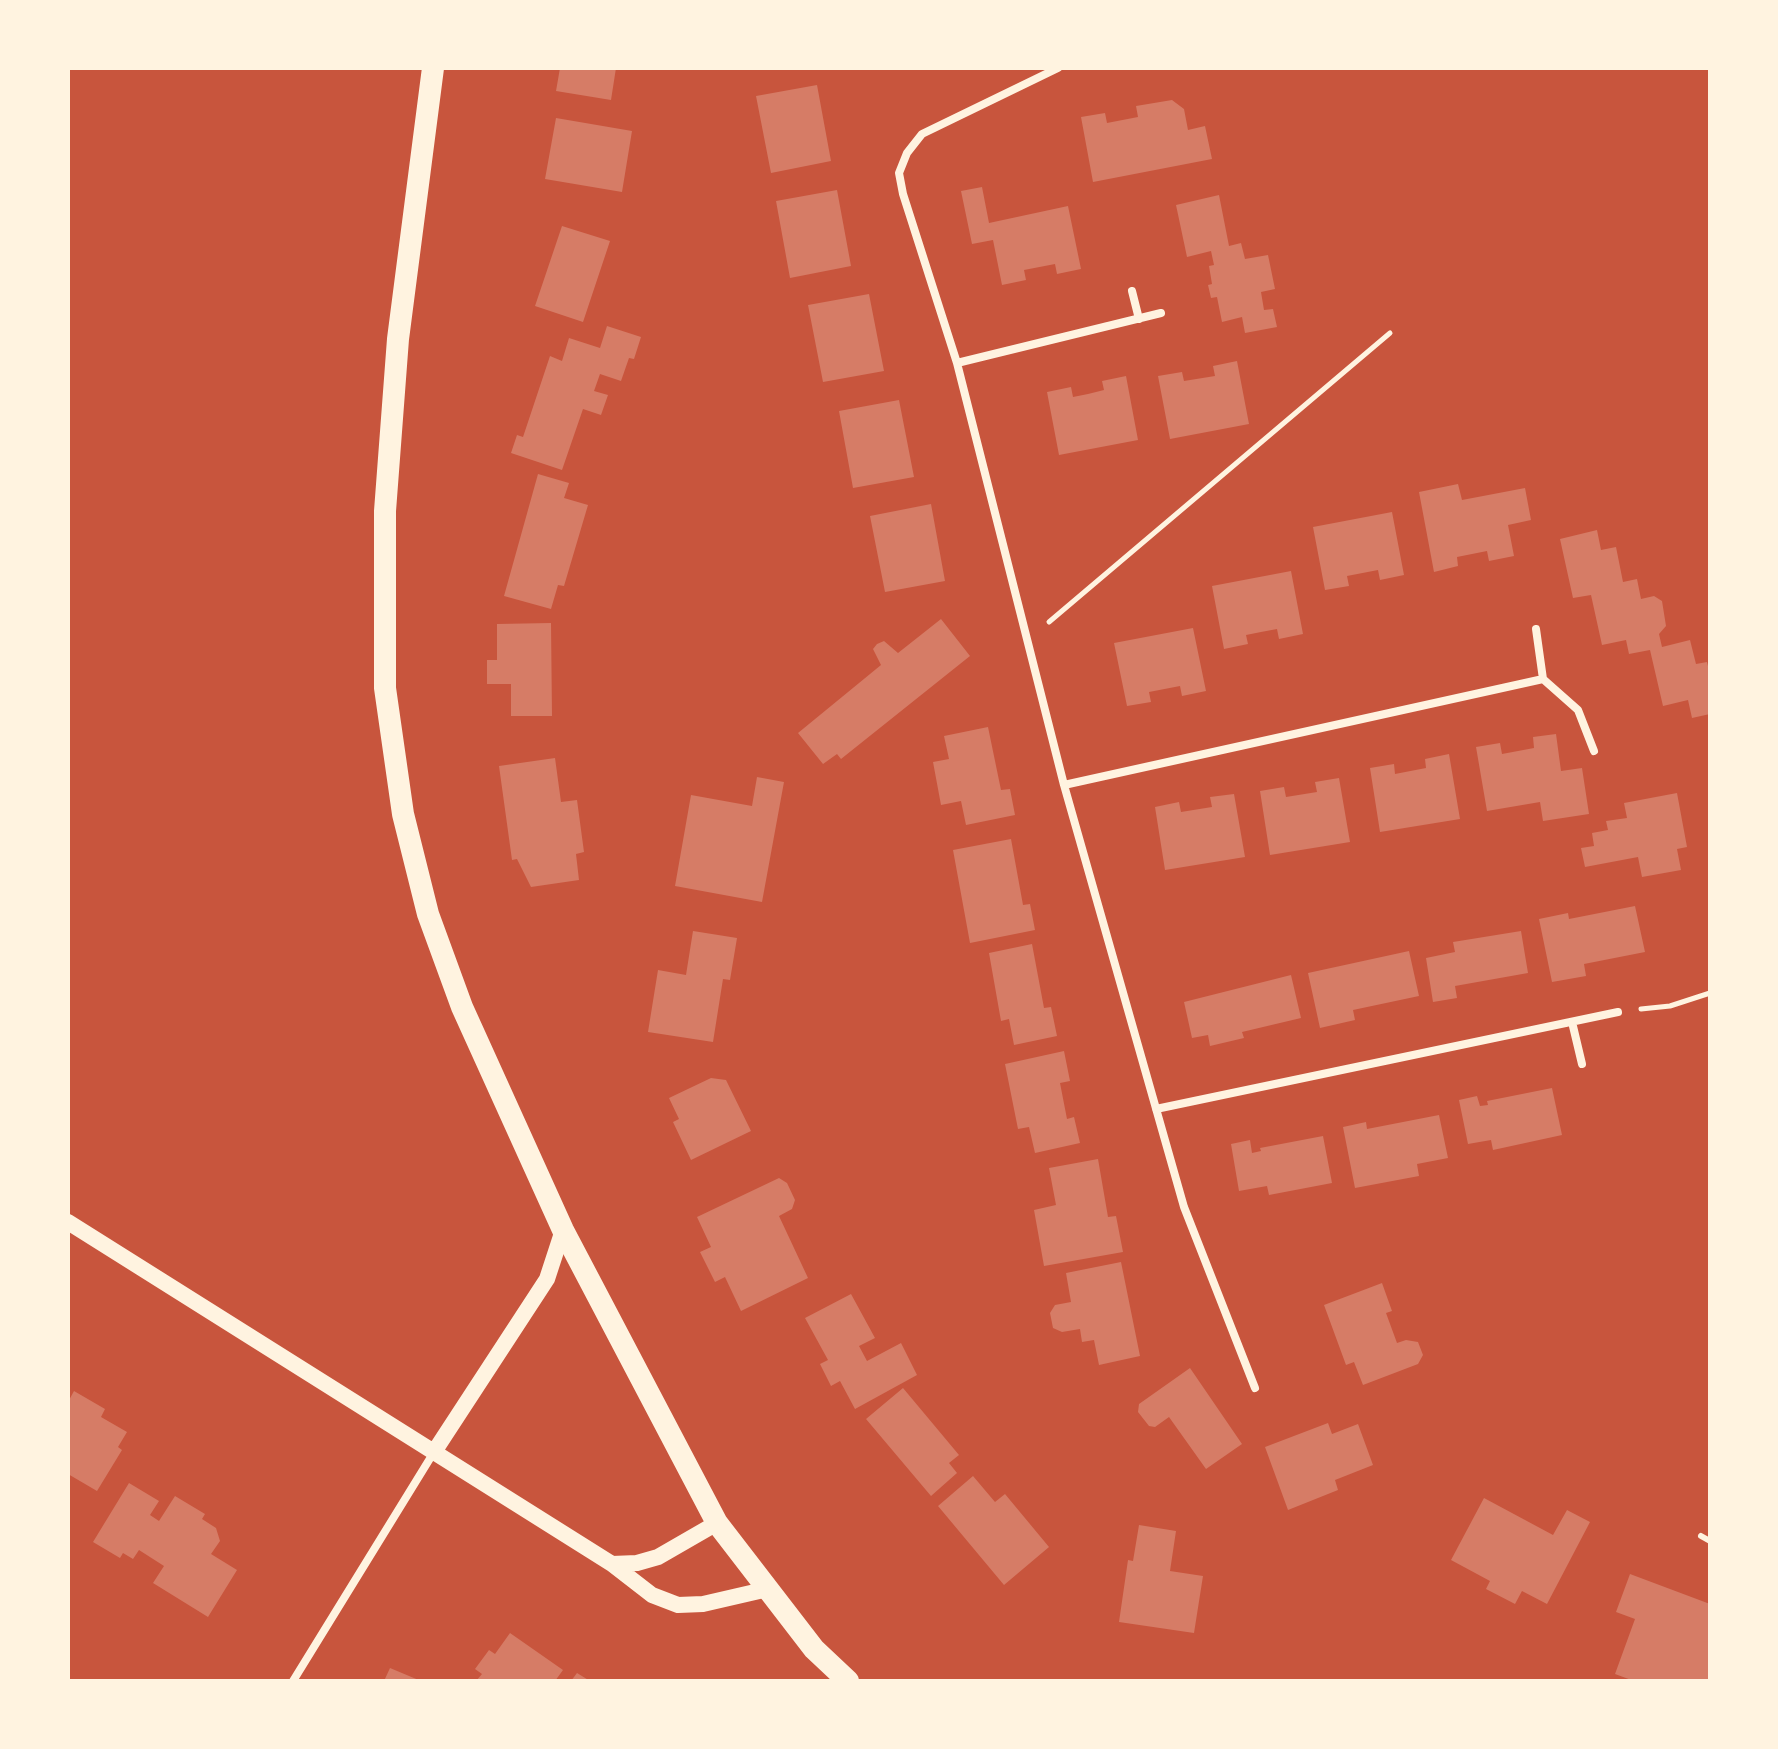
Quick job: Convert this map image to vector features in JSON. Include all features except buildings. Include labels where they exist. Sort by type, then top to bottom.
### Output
[{"type":"highway","points":[[433,68],[398,339],[386,496],[385,688],[403,814],[428,914],[462,1007],[563,1230],[717,1523],[814,1649],[848,1681]]},
{"type":"main road","points":[[68,1222],[612,1564],[652,1595],[678,1605],[703,1604],[768,1589]]},
{"type":"main road","points":[[434,1452],[547,1279],[563,1230]]},
{"type":"main road","points":[[612,1564],[637,1563],[658,1557],[717,1523]]},
{"type":"street","points":[[1058,68],[922,134],[907,153],[899,173],[957,363],[1064,785],[1184,1207],[1255,1388]]},
{"type":"street","points":[[1132,291],[1139,319]]},
{"type":"street","points":[[957,363],[1161,313]]},
{"type":"street","points":[[1536,629],[1543,679],[1578,710],[1594,751]]},
{"type":"street","points":[[1064,785],[1543,679]]},
{"type":"street","points":[[1156,1109],[1618,1012]]},
{"type":"street","points":[[1572,1022],[1582,1064]]},
{"type":"street","points":[[293,1681],[434,1452]]},
{"type":"lane","points":[[1701,1536],[1710,1541]]},
{"type":"path","points":[[1027,641],[1390,333]]},
{"type":"path","points":[[1618,1012],[1670,1006],[1710,993]]}]
